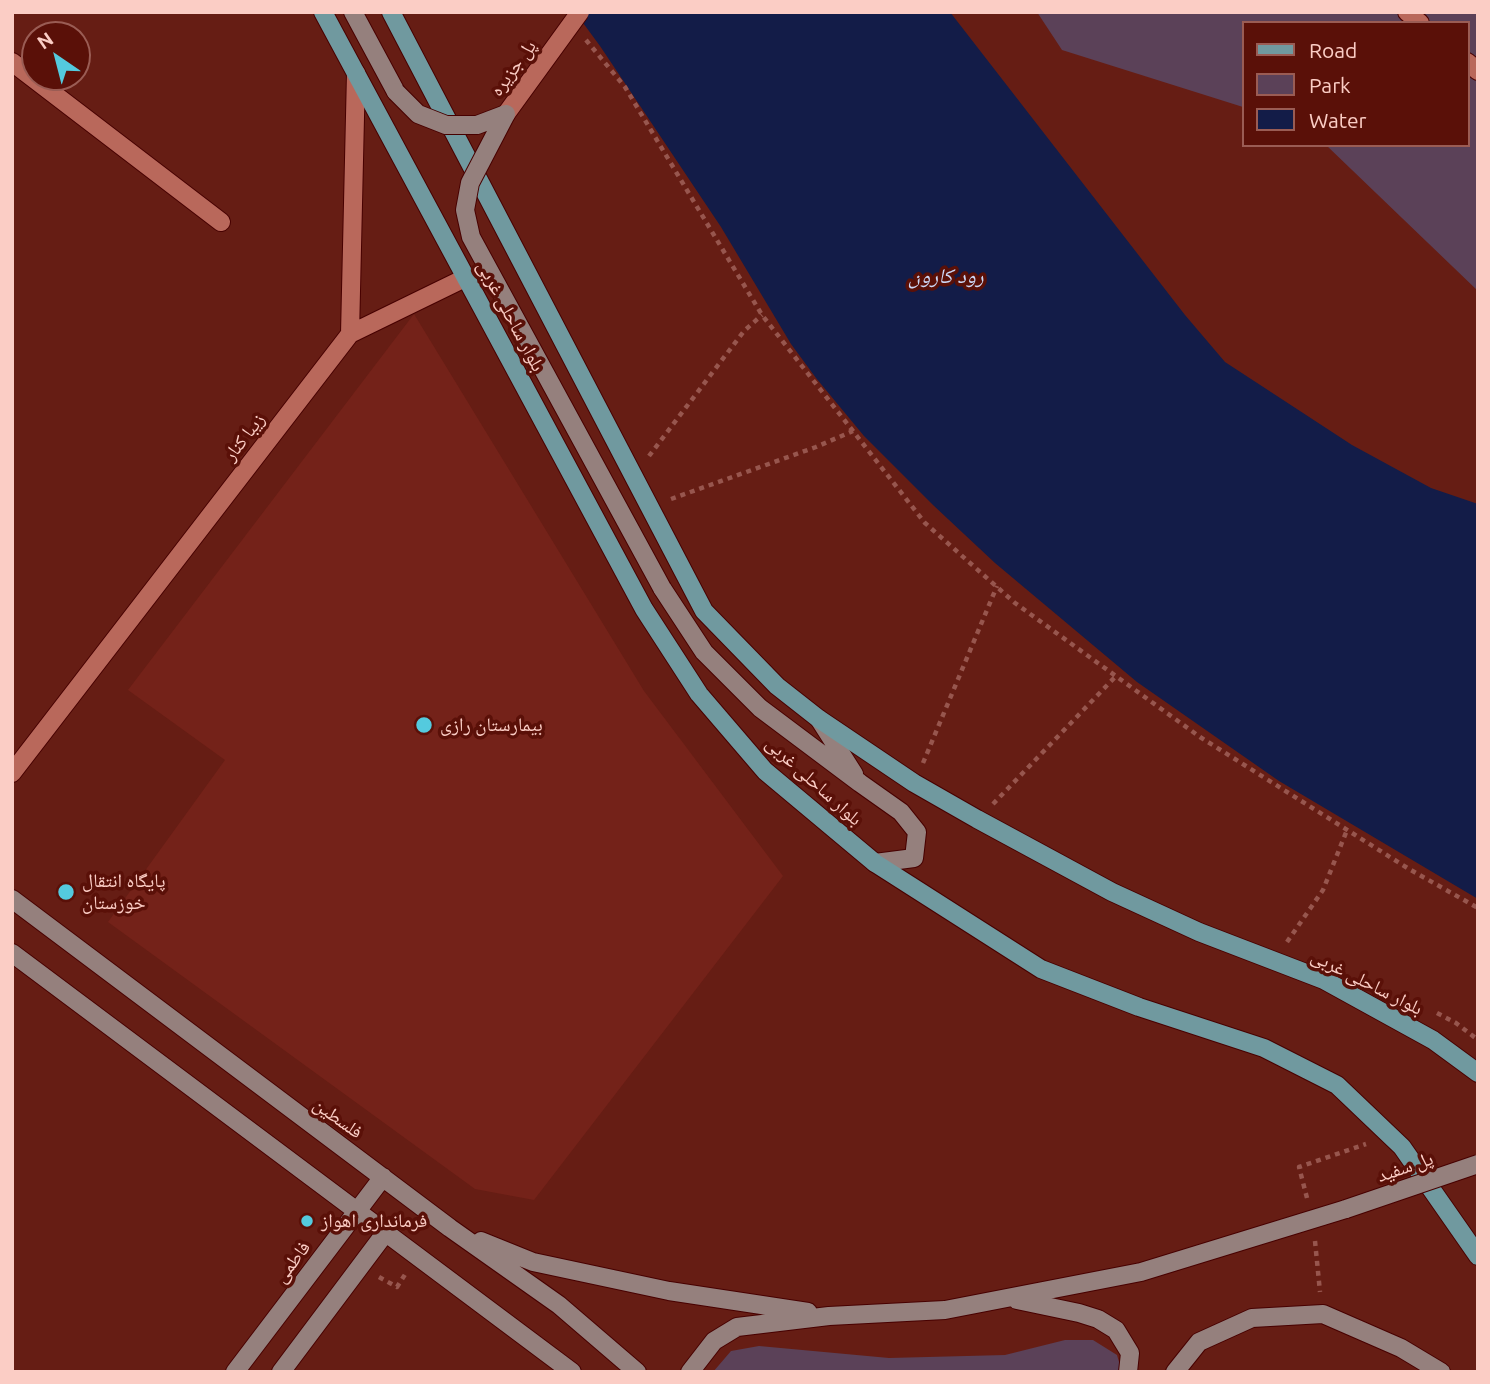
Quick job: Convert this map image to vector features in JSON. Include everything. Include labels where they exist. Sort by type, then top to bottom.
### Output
[{"type":"main road","name":"بلوار ساحلی غربی","points":[[323,12],[644,609],[699,694],[765,771],[875,863],[1041,970],[1139,1007],[1264,1048],[1337,1085],[1402,1147],[1478,1256]]},
{"type":"main road","name":"بلوار ساحلی غربی","points":[[391,12],[704,611],[777,686],[819,719],[915,783],[978,819],[1112,892],[1199,932],[1325,980],[1433,1040],[1478,1073]]},
{"type":"street","points":[[353,12],[396,92],[418,114],[446,125],[477,125],[506,114]]},
{"type":"street","name":"پل جزیره","points":[[506,114],[580,12]]},
{"type":"street","points":[[12,62],[221,222]]},
{"type":"street","points":[[356,73],[350,334],[467,278]]},
{"type":"street","points":[[506,114],[470,184],[465,210],[471,237],[662,588],[704,652],[760,708],[901,811],[917,832],[914,858],[875,863]]},
{"type":"street","name":"زیبا کنار","points":[[12,773],[350,334]]},
{"type":"street","points":[[662,588],[704,611]]},
{"type":"street","points":[[819,719],[860,783]]},
{"type":"street","name":"فلسطین","points":[[12,899],[450,1228],[559,1305],[637,1372]]},
{"type":"street","points":[[12,953],[572,1372]]},
{"type":"street","name":"پل سفید","points":[[829,1316],[945,1310],[1140,1272],[1346,1209],[1478,1164]]},
{"type":"street","name":"فاطمی","points":[[235,1372],[383,1177]]},
{"type":"street","points":[[450,1228],[533,1262],[669,1292],[829,1316]]},
{"type":"street","points":[[281,1372],[386,1232]]},
{"type":"street","points":[[1006,1298],[1079,1312],[1098,1319],[1116,1330],[1130,1353],[1128,1372]]},
{"type":"street","points":[[1175,1372],[1199,1342],[1252,1318],[1323,1314],[1401,1348],[1441,1372]]},
{"type":"street","points":[[690,1372],[714,1341],[737,1327],[829,1316]]},
{"type":"path","points":[[580,34],[625,87],[762,315],[925,523],[1015,603],[1200,737],[1409,869],[1478,908]]},
{"type":"path","points":[[633,476],[744,331],[762,315]]},
{"type":"path","points":[[671,499],[853,432]]},
{"type":"path","points":[[649,455],[655,466]]},
{"type":"path","points":[[666,488],[677,511]]},
{"type":"path","points":[[915,783],[997,586]]},
{"type":"path","points":[[978,819],[1116,676]]},
{"type":"path","points":[[1287,943],[1323,890],[1347,830]]},
{"type":"path","points":[[1432,1011],[1456,1023],[1478,1040]]},
{"type":"shaded area","name":"بیمارستان رازی","points":[[414,314],[644,691],[783,876],[534,1200],[475,1189],[108,922],[225,760],[128,690]]},
{"type":"green space","points":[[1037,12],[1478,12],[1478,291],[1328,147],[1469,147],[1469,21],[1242,21],[1242,107],[1062,50]]},
{"type":"green space","points":[[1065,1340],[1093,1340],[1117,1355],[1122,1372],[713,1372],[731,1351],[759,1346],[889,1358],[1005,1355]]},
{"type":"water","name":"رود کارون","points":[[575,12],[950,12],[1185,315],[1225,362],[1352,445],[1431,488],[1478,504],[1478,899],[1279,781],[1137,682],[995,563],[933,505],[864,436],[791,344],[721,227]]},
{"type":"place","name":"بیمارستان رازی","points":[[424,725]]},
{"type":"place","name":"پایگاه انتقال خوزستان","points":[[66,892]]},
{"type":"place","name":"فرمانداری اهواز","points":[[307,1221]]}]
